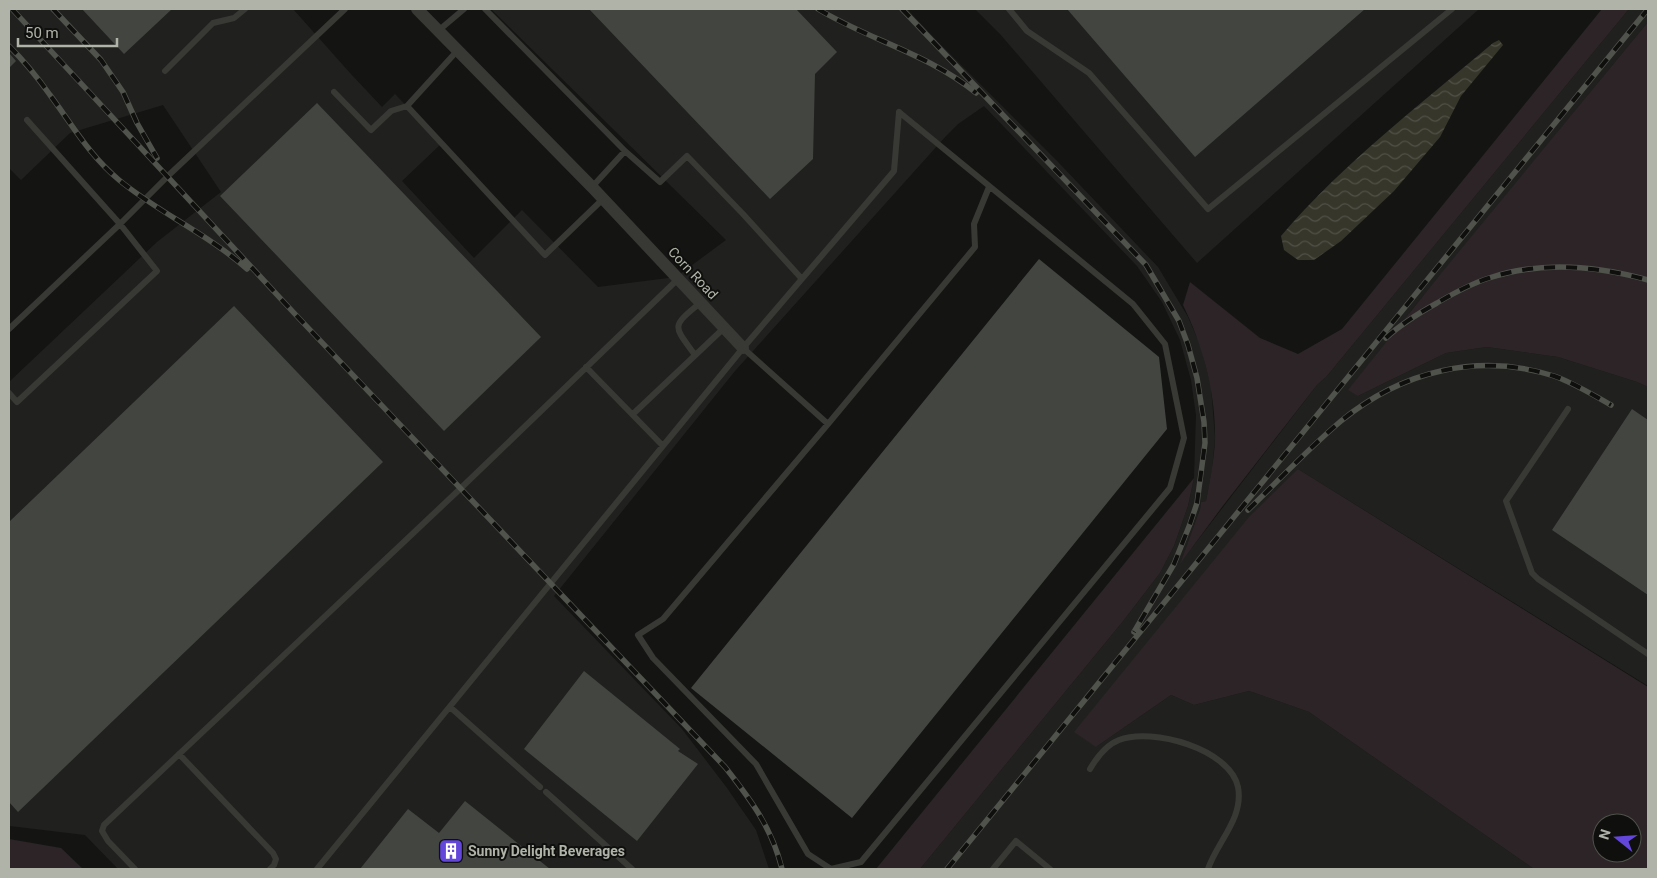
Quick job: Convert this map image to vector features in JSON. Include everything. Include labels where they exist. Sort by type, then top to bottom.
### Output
[{"type":"street","name":"Corn Road","points":[[417,9],[592,187],[743,348]]},
{"type":"lane","points":[[165,71],[214,23],[234,18],[245,9]]},
{"type":"lane","points":[[9,329],[345,9]]},
{"type":"lane","points":[[438,31],[464,9]]},
{"type":"lane","points":[[485,9],[625,151],[660,182],[687,156],[802,279]]},
{"type":"lane","points":[[1009,9],[1027,31],[1088,73],[1208,209],[1452,9]]},
{"type":"lane","points":[[334,92],[371,130],[391,110],[407,106],[457,51]]},
{"type":"lane","points":[[407,106],[545,255],[603,199]]},
{"type":"lane","points":[[316,869],[743,348],[894,171],[899,112],[1133,304],[1164,344],[1184,438],[1170,488],[861,862],[831,869],[808,854],[756,764],[653,658],[638,635],[663,619],[828,424],[974,247],[974,224],[989,186]]},
{"type":"lane","points":[[9,393],[18,402],[157,271],[120,224],[27,120]]},
{"type":"lane","points":[[592,187],[625,151]]},
{"type":"lane","points":[[135,869],[108,841],[102,831],[104,825],[678,279]]},
{"type":"lane","points":[[695,355],[680,335],[679,324],[681,319],[700,303]]},
{"type":"lane","points":[[633,414],[724,328]]},
{"type":"lane","points":[[743,348],[828,424]]},
{"type":"lane","points":[[586,367],[664,446]]},
{"type":"lane","points":[[1568,409],[1506,501],[1532,574],[1648,654]]},
{"type":"lane","points":[[450,707],[540,787]]},
{"type":"lane","points":[[1090,769],[1097,757],[1110,744],[1120,739],[1150,735],[1184,742],[1220,762],[1232,775],[1238,787],[1238,804],[1232,822],[1208,869]]},
{"type":"lane","points":[[179,754],[272,853],[276,859],[270,869]]},
{"type":"lane","points":[[546,792],[632,869]]},
{"type":"lane","points":[[993,869],[1016,841],[1050,869]]},
{"type":"shaded area","points":[[9,9],[293,9],[382,107],[395,94],[442,143],[402,181],[474,258],[522,210],[598,287],[676,277],[726,240],[491,9],[907,9],[1059,163],[1158,267],[1188,317],[1201,347],[1211,387],[1215,438],[1212,470],[1206,501],[1201,502],[1181,562],[1317,385],[1327,376],[1629,9],[1648,9],[1648,22],[1411,311],[1358,396],[1446,353],[1487,347],[1558,357],[1648,387],[1648,686],[1298,469],[1096,747],[1171,695],[1194,705],[1249,691],[1309,712],[1534,869],[920,869],[1124,620],[1160,573],[1174,546],[1188,506],[1194,478],[1196,415],[1191,380],[1180,340],[1162,302],[1137,266],[984,106],[958,124],[946,136],[735,371],[554,596],[682,729],[756,830],[769,869],[118,869],[85,835],[10,826],[9,869],[9,382],[157,242],[221,192],[163,105],[70,133],[21,180],[9,168]]},
{"type":"shaded area","points":[[975,9],[1479,9],[1197,263],[1000,34]]},
{"type":"shaded area","points":[[1602,9],[1629,9],[1327,376],[1317,385],[1180,564],[1201,502],[1206,501],[1215,440],[1213,405],[1207,371],[1197,337],[1183,305],[1190,282],[1260,338],[1298,354],[1342,329]]},
{"type":"shaded area","points":[[1648,22],[1648,387],[1558,357],[1487,347],[1446,353],[1358,396],[1348,390],[1443,271]]},
{"type":"shaded area","points":[[1298,469],[1648,687],[1648,869],[1534,869],[1309,712],[1249,691],[1194,705],[1171,695],[1096,747],[1074,732],[1249,517]]},
{"type":"shaded area","points":[[1194,478],[1188,506],[1174,546],[1160,573],[1124,620],[920,869],[876,869]]},
{"type":"shaded area","points":[[9,839],[61,848],[83,869],[9,869]]},
{"type":"water","points":[[1499,40],[1503,45],[1461,96],[1440,137],[1394,191],[1341,241],[1314,260],[1298,260],[1284,250],[1281,236],[1330,184],[1410,112]]},
{"type":"building","points":[[82,9],[172,9],[124,54]]},
{"type":"building","points":[[589,9],[796,9],[837,52],[815,74],[813,159],[770,199]]},
{"type":"building","points":[[1067,9],[1365,9],[1195,157]]},
{"type":"building","points":[[9,53],[16,61],[9,68]]},
{"type":"building","points":[[317,103],[541,337],[444,431],[220,196]]},
{"type":"building","points":[[1039,259],[1159,357],[1167,429],[852,818],[691,688]]},
{"type":"building","points":[[234,306],[383,462],[18,812],[9,802],[9,522]]},
{"type":"building","points":[[1632,409],[1648,420],[1648,595],[1552,530]]},
{"type":"building","points":[[584,671],[680,749],[678,751],[698,764],[637,841],[524,749]]},
{"type":"building","name":"Sunny Delight Beverages","points":[[465,801],[550,869],[360,869],[408,809],[439,833]]},
{"type":"railway","points":[[12,9],[294,313],[725,767],[760,815],[773,840],[782,869]]},
{"type":"railway","points":[[53,9],[101,60],[123,92],[137,123],[157,158]]},
{"type":"railway","points":[[818,9],[858,30],[919,57],[958,79],[976,93]]},
{"type":"railway","points":[[902,9],[1146,265],[1179,321],[1188,345],[1197,378],[1204,422],[1205,443],[1197,503],[1174,564],[1134,632]]},
{"type":"railway","points":[[947,869],[1648,9]]},
{"type":"railway","points":[[9,46],[36,76],[82,140],[108,170],[134,192],[216,245],[247,269]]},
{"type":"railway","points":[[1386,338],[1410,319],[1456,292],[1482,280],[1508,273],[1528,269],[1568,267],[1609,271],[1648,280]]},
{"type":"railway","points":[[1248,510],[1341,421],[1389,390],[1415,378],[1469,367],[1497,366],[1526,369],[1554,376],[1583,389],[1611,405]]},
{"type":"place","name":"Sunny Delight Beverages","points":[[451,851]]}]
